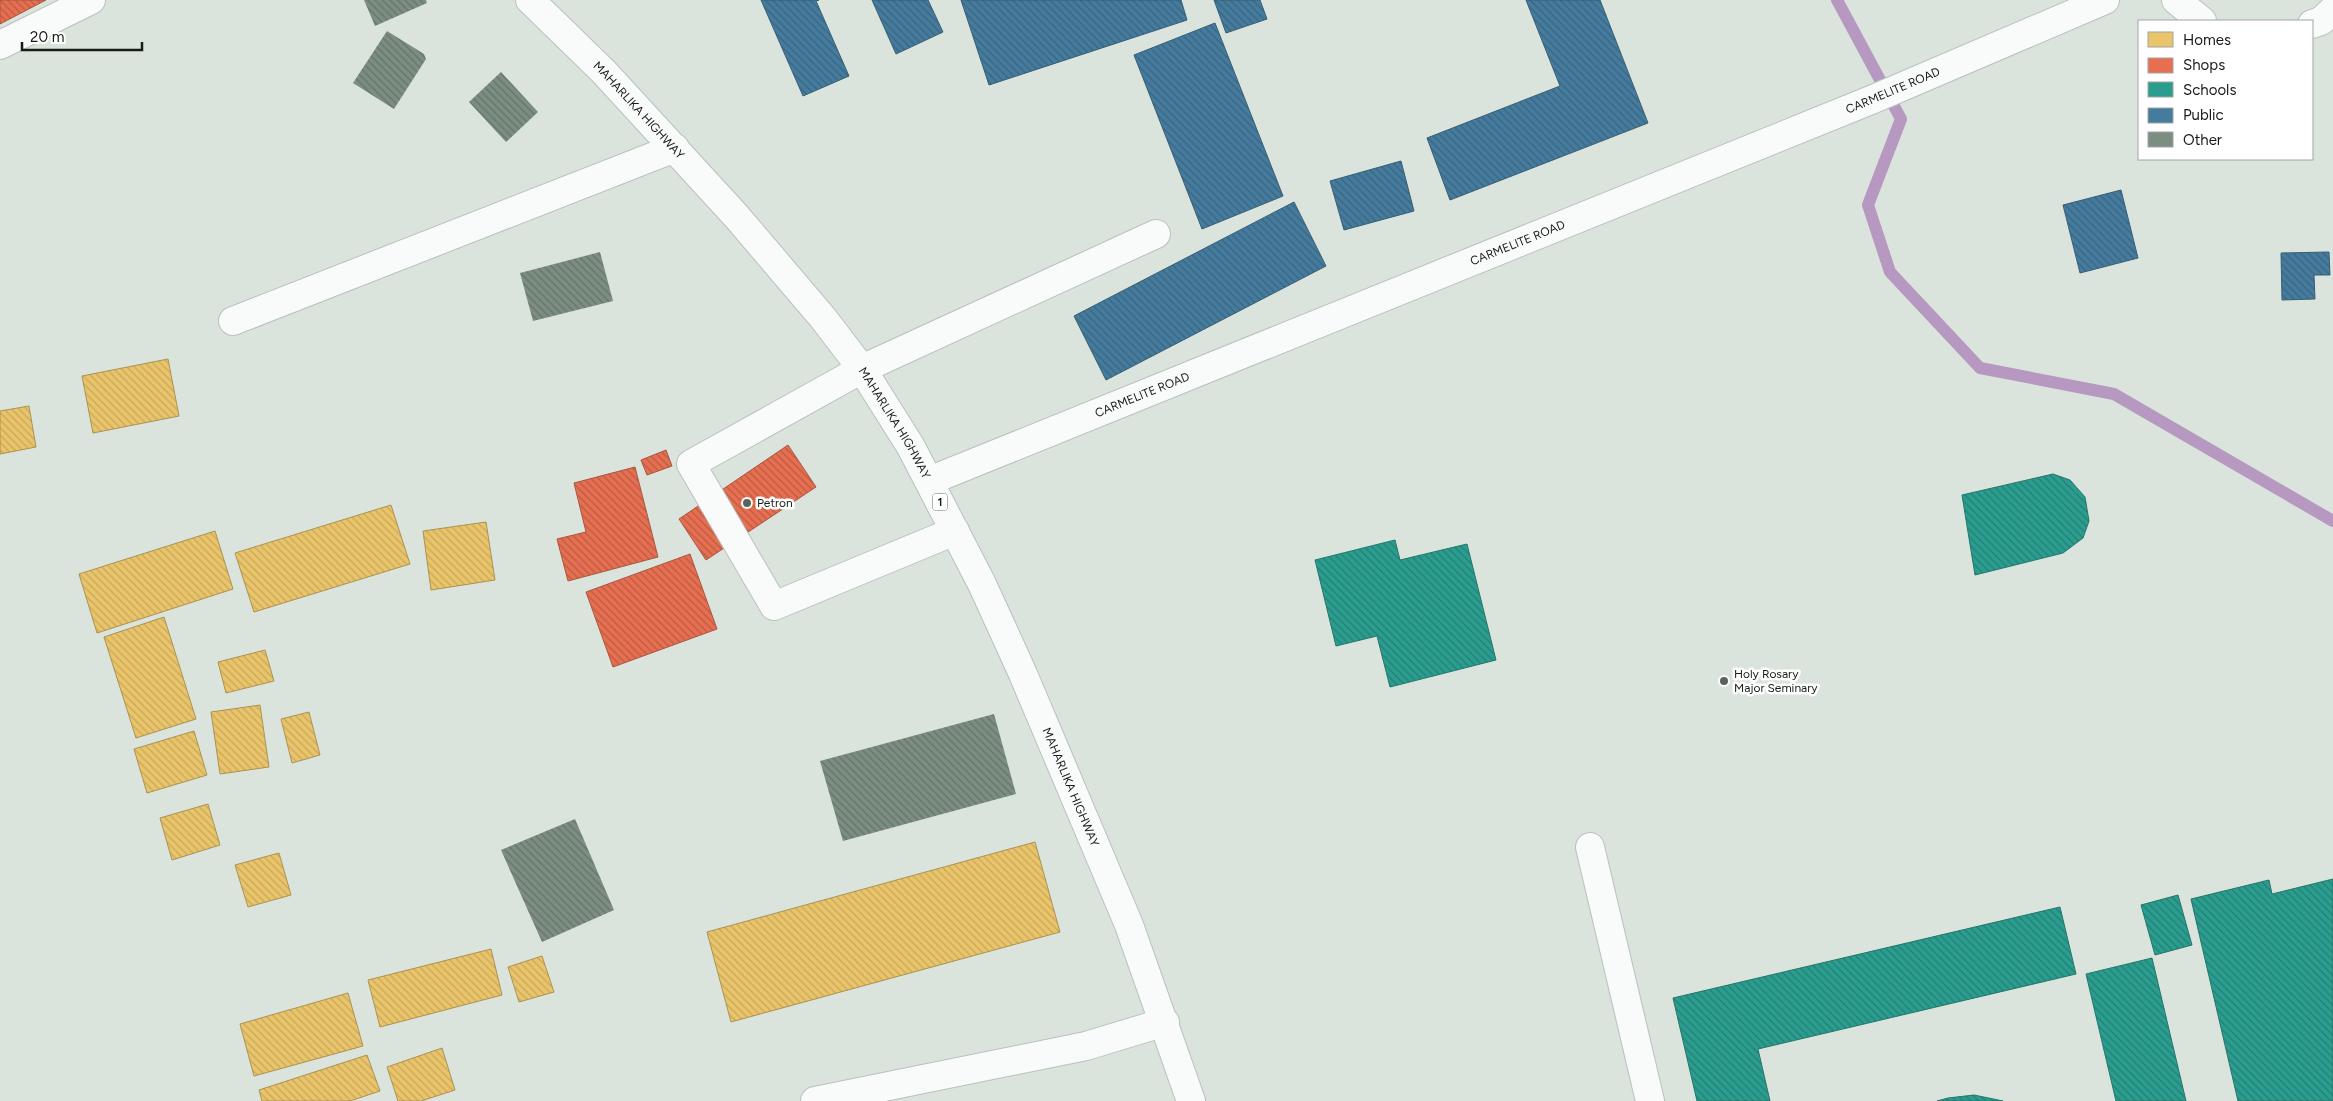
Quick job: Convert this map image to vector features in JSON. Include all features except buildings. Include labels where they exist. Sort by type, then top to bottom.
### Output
[{"type":"main road","points":[[0,45],[92,0]]},
{"type":"main road","name":"MAHARLIKA HIGHWAY","points":[[530,0],[604,72],[737,217],[823,318],[862,369],[912,447],[955,531],[1023,674],[1129,925],[1165,1022],[1191,1101]]},
{"type":"main road","name":"CARMELITE ROAD","points":[[929,481],[1871,100],[2105,0]]},
{"type":"main road","points":[[2176,0],[2201,20]]},
{"type":"main road","points":[[2313,24],[2321,21],[2333,10]]},
{"type":"main road","points":[[233,321],[675,148]]},
{"type":"main road","points":[[955,531],[774,606],[691,464],[862,369],[1156,234]]},
{"type":"main road","points":[[1590,847],[1650,1101]]},
{"type":"main road","points":[[814,1101],[1086,1046],[1165,1022]]},
{"type":"waterway","points":[[1837,0],[1901,119],[1868,205],[1890,272],[1980,368],[2114,394],[2333,521]]},
{"type":"place","name":"Petron","points":[[747,503]]},
{"type":"place","name":"Holy Rosary Major Seminary","points":[[1724,681]]}]
